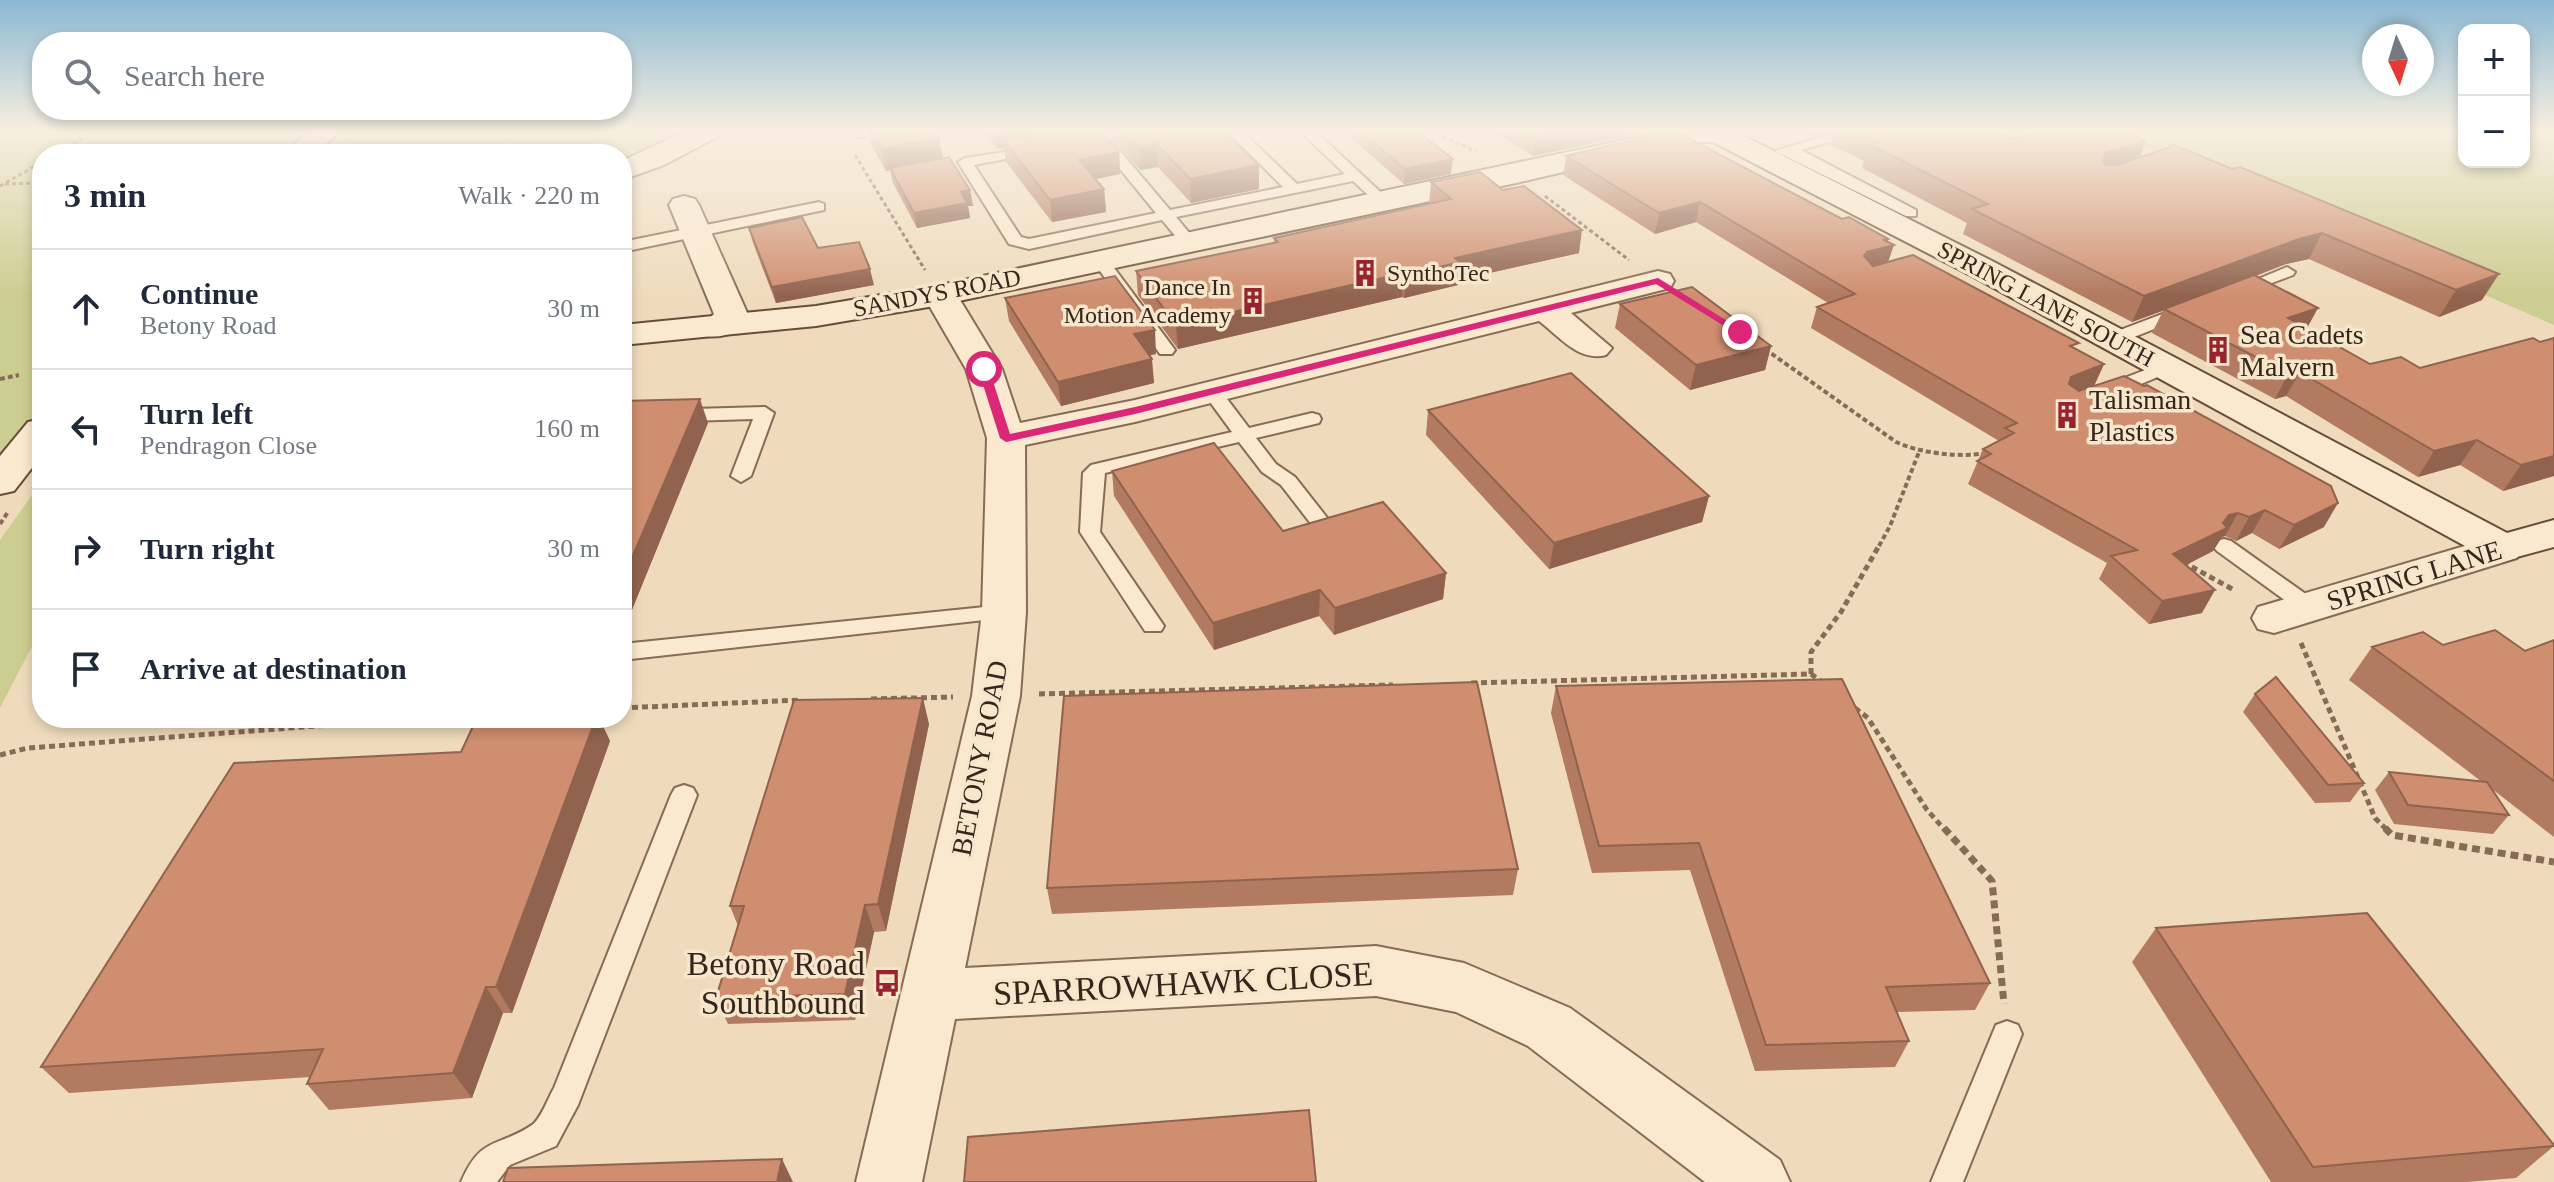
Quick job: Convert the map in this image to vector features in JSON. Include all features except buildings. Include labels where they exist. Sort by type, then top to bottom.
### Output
[{"type":"street","name":"SANDYS ROAD","points":[[632,334],[816,316],[940,295],[1456,186]]},
{"type":"street","name":"SPRING LANE SOUTH","points":[[1835,186],[2502,548]]},
{"type":"street","points":[[690,219],[732,317],[715,328]]},
{"type":"street","points":[[1006,438],[1658,281]]},
{"type":"street","name":"BETONY ROAD","points":[[889,1182],[996,696],[1004,612],[1006,438],[984,369],[940,295]]},
{"type":"street","points":[[1547,310],[1594,348]]},
{"type":"street","points":[[0,482],[32,442]]},
{"type":"street","name":"SPRING LANE","points":[[2292,613],[2554,533]]},
{"type":"street","name":"SPARROWHAWK CLOSE","points":[[931,995],[1376,971],[1464,988],[1549,1027],[1757,1182]]},
{"type":"lane","points":[[974,186],[1015,241],[1029,244],[1308,186]]},
{"type":"lane","points":[[1138,186],[1188,241]]},
{"type":"lane","points":[[1291,186],[1294,189]]},
{"type":"lane","points":[[1367,186],[1383,201]]},
{"type":"lane","points":[[1850,186],[1911,213]]},
{"type":"lane","points":[[632,243],[690,219],[819,207]]},
{"type":"lane","points":[[1100,260],[1166,350]]},
{"type":"lane","points":[[2113,339],[2287,272]]},
{"type":"lane","points":[[2094,396],[2166,367]]},
{"type":"lane","points":[[1211,391],[1269,468],[1288,481],[1322,524]]},
{"type":"lane","points":[[632,417],[765,413],[741,476]]},
{"type":"lane","points":[[1153,626],[1090,532],[1093,473],[1098,469],[1312,419]]},
{"type":"lane","points":[[2224,546],[2292,613]]},
{"type":"lane","points":[[632,651],[1004,612]]},
{"type":"lane","points":[[477,1182],[499,1154],[545,1135],[567,1095],[684,795]]},
{"type":"lane","points":[[1947,1182],[2007,1034]]},
{"type":"path","points":[[874,186],[940,295]]},
{"type":"path","points":[[1532,186],[1658,281]]},
{"type":"path","points":[[1765,349],[1896,442],[1919,452],[1943,451],[1967,457],[1984,452],[1998,459]]},
{"type":"path","points":[[0,379],[19,375]]},
{"type":"path","points":[[1811,674],[1811,652],[1841,612],[1890,526],[1919,452]]},
{"type":"path","points":[[2177,559],[2292,613],[2375,818],[2392,835],[2554,862]]},
{"type":"path","points":[[1459,683],[1811,674],[1834,692]]},
{"type":"path","points":[[857,699],[1396,685]]},
{"type":"path","points":[[632,708],[811,700]]},
{"type":"path","points":[[1845,701],[1868,718],[1927,810],[1992,881],[2007,1034]]},
{"type":"path","points":[[0,755],[28,748],[290,728]]},
{"type":"green space","points":[[0,186],[32,186],[32,421],[0,458]]},
{"type":"green space","points":[[2234,186],[2554,186],[2554,325]]},
{"type":"green space","points":[[32,495],[32,646],[0,708],[0,540]]},
{"type":"place","name":"SynthoTec","points":[[1365,273]]},
{"type":"place","name":"Dance In Motion Academy","points":[[1253,301]]},
{"type":"place","name":"Sea Cadets Malvern","points":[[2218,350]]},
{"type":"place","name":"Talisman Plastics","points":[[2067,415]]},
{"type":"place","name":"Betony Road Southbound","points":[[887,983]]},
{"type":"route","points":[[984,369],[1006,438],[1135,411],[1658,281],[1740,332]]}]
